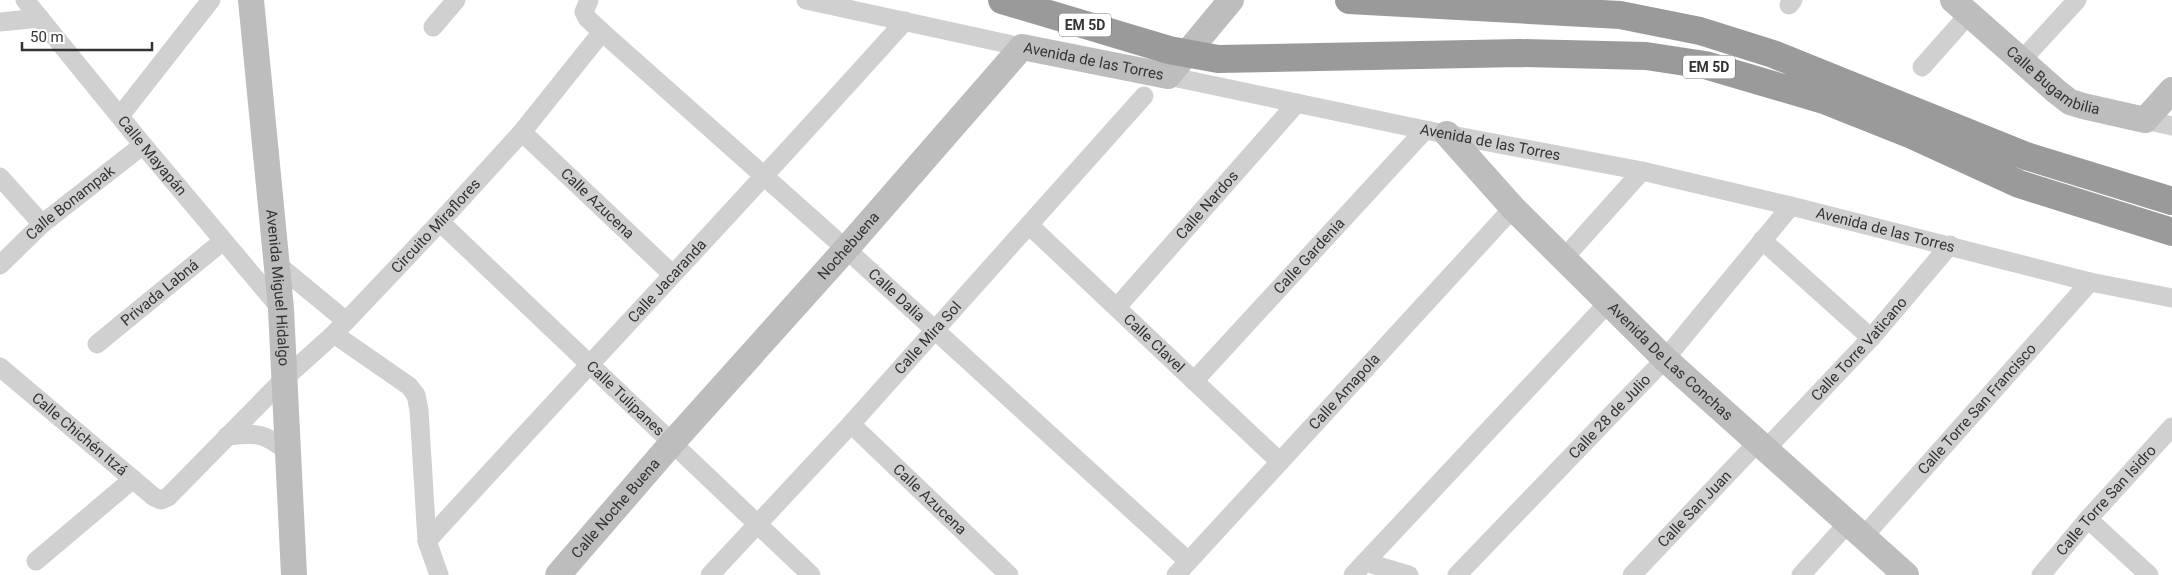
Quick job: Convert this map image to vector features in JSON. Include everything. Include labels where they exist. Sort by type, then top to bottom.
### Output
[{"type":"highway","name":"EM 5D","points":[[1002,0],[1169,63],[1218,59],[1520,53],[1646,56],[1705,66],[1824,100],[1912,136],[2019,184],[2172,232]]},
{"type":"highway","name":"EM 5D","points":[[1350,0],[1620,15],[1700,31],[1773,54],[2026,156],[2172,201]]},
{"type":"street","name":"Calle Mayapán","points":[[25,0],[281,310]]},
{"type":"street","points":[[120,116],[211,0]]},
{"type":"street","name":"Avenida Miguel Hidalgo","points":[[251,0],[281,310],[294,575]]},
{"type":"street","points":[[433,27],[456,0]]},
{"type":"street","points":[[589,0],[584,12],[602,32]]},
{"type":"street","name":"Avenida de las Torres","points":[[806,0],[1022,47],[1169,63],[1297,103],[1436,132],[1642,171],[1950,245],[2090,282],[2172,298]]},
{"type":"street","points":[[1169,63],[1231,0]]},
{"type":"street","points":[[2021,61],[2077,0]]},
{"type":"street","points":[[1922,66],[1961,7]]},
{"type":"street","name":"Calle Bugambilia","points":[[1961,7],[2070,102],[2172,126]]},
{"type":"street","points":[[0,22],[40,18]]},
{"type":"street","name":"Calle Jacaranda","points":[[427,541],[672,274],[765,177],[906,21]]},
{"type":"street","name":"Circuito Miraflores","points":[[160,500],[168,497],[285,378],[340,327],[440,222],[522,132],[602,32]]},
{"type":"street","name":"Calle Dalia","points":[[602,32],[846,249],[1188,561]]},
{"type":"street","name":"Nochebuena","points":[[672,443],[846,249],[1022,47]]},
{"type":"street","points":[[2145,120],[2172,90]]},
{"type":"street","name":"Calle Mira Sol","points":[[710,575],[851,424],[1144,96]]},
{"type":"street","name":"Calle Nardos","points":[[1117,307],[1297,103]]},
{"type":"street","name":"Calle Azucena","points":[[522,132],[672,274]]},
{"type":"street","name":"Avenida De Las Conchas","points":[[1436,132],[1665,359],[1906,575]]},
{"type":"street","name":"Calle Gardenia","points":[[1194,381],[1436,132]]},
{"type":"street","name":"Calle Bonampak","points":[[0,266],[42,224],[143,145]]},
{"type":"street","points":[[1564,258],[1642,171]]},
{"type":"street","points":[[0,177],[42,224]]},
{"type":"street","name":"Calle 28 de Julio","points":[[1459,574],[1665,359],[1791,206]]},
{"type":"street","name":"Calle Amapola","points":[[1176,575],[1513,208]]},
{"type":"street","name":"Calle Tulipanes","points":[[440,222],[810,575]]},
{"type":"street","name":"Calle Clavel","points":[[1029,225],[1280,462]]},
{"type":"street","points":[[1762,240],[1871,338]]},
{"type":"street","name":"Privada Labná","points":[[97,344],[223,241]]},
{"type":"street","name":"Calle Torre Vaticano","points":[[1761,447],[1871,338],[1950,245]]},
{"type":"street","points":[[277,264],[340,327],[409,386],[416,395],[419,410],[427,541],[439,575]]},
{"type":"street","name":"Calle Torre San Francisco","points":[[1801,575],[1856,530],[2090,282]]},
{"type":"street","points":[[1359,568],[1608,303]]},
{"type":"street","name":"Calle Chichén Itzá","points":[[0,367],[160,500]]},
{"type":"street","name":"Calle Azucena","points":[[851,424],[1009,575]]},
{"type":"street","name":"Calle Torre San Isidro","points":[[2041,575],[2088,519],[2172,427]]},
{"type":"street","points":[[227,436],[260,435],[270,438],[288,452]]},
{"type":"street","name":"Calle Noche Buena","points":[[558,575],[672,443]]},
{"type":"street","name":"Calle San Juan","points":[[1632,575],[1761,447]]},
{"type":"street","points":[[36,561],[132,478]]},
{"type":"street","points":[[2088,519],[2149,575]]},
{"type":"street","points":[[1359,568],[1409,575]]}]
